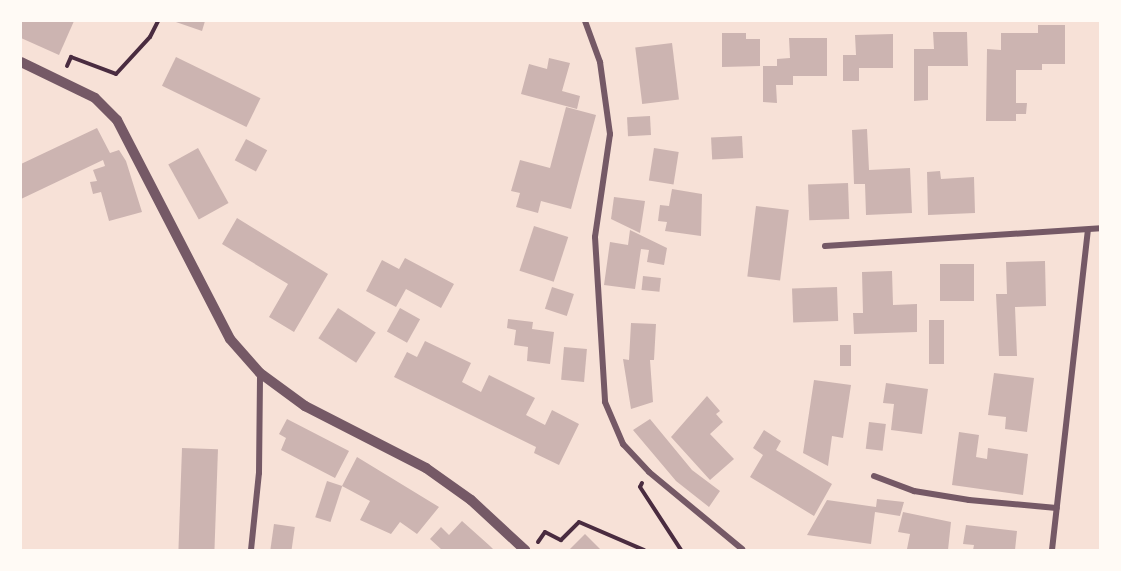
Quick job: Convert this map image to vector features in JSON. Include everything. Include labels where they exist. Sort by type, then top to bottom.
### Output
[{"type":"street","points":[[585,21],[600,62],[610,134],[595,237],[605,402],[624,444],[649,472],[742,549]]},
{"type":"street","points":[[21,62],[95,98],[117,120],[230,339],[260,373],[305,406],[426,468],[471,500],[525,550]]},
{"type":"street","points":[[825,246],[1100,228]]},
{"type":"street","points":[[1053,550],[1088,230]]},
{"type":"street","points":[[251,550],[259,473],[260,373]]},
{"type":"street","points":[[873,477],[914,491],[1057,508]]},
{"type":"path","points":[[61,82],[71,57],[116,74],[150,36],[158,21]]},
{"type":"path","points":[[649,472],[640,488],[681,550]]},
{"type":"path","points":[[532,550],[545,532],[561,540],[579,522],[644,550]]},
{"type":"building","points":[[21,21],[74,21],[59,55],[21,38]]},
{"type":"building","points":[[173,21],[205,21],[202,31]]},
{"type":"building","points":[[1038,25],[1065,25],[1065,64],[1042,64],[1042,70],[1016,70],[1016,103],[1027,103],[1026,114],[1016,114],[1016,121],[986,121],[987,49],[1001,50],[1001,33],[1038,33]]},
{"type":"building","points":[[933,32],[967,32],[968,66],[928,66],[928,100],[914,101],[914,49],[934,49]]},
{"type":"building","points":[[722,33],[746,33],[746,39],[760,39],[760,66],[722,67]]},
{"type":"building","points":[[893,34],[893,68],[859,68],[859,81],[843,81],[843,55],[856,55],[855,35]]},
{"type":"building","points":[[789,38],[827,38],[827,76],[793,76],[793,85],[776,85],[777,103],[763,102],[763,66],[777,66],[777,59],[790,58]]},
{"type":"building","points":[[672,43],[679,100],[642,104],[635,48]]},
{"type":"building","points":[[176,57],[260,98],[246,127],[162,86]]},
{"type":"building","points":[[549,58],[570,63],[562,91],[580,96],[577,109],[521,94],[529,64],[547,69]]},
{"type":"building","points":[[566,107],[596,115],[571,209],[541,201],[538,213],[516,207],[520,193],[511,191],[520,160],[550,168]]},
{"type":"building","points":[[650,116],[651,135],[628,136],[627,117]]},
{"type":"building","points":[[97,128],[110,153],[119,150],[126,161],[142,212],[109,221],[101,192],[93,194],[90,182],[97,181],[93,170],[105,166],[103,160],[21,199],[21,164]]},
{"type":"building","points":[[867,129],[869,170],[910,168],[912,213],[866,215],[865,184],[854,184],[852,130]]},
{"type":"building","points":[[742,136],[743,158],[712,160],[711,138]]},
{"type":"building","points":[[246,139],[267,150],[256,171],[235,160]]},
{"type":"building","points":[[198,148],[229,203],[199,220],[168,164]]},
{"type":"building","points":[[654,148],[679,152],[674,185],[649,181]]},
{"type":"building","points":[[940,171],[941,179],[974,177],[975,213],[928,215],[927,172]]},
{"type":"building","points":[[848,183],[849,219],[809,220],[808,184]]},
{"type":"building","points":[[672,189],[702,194],[701,236],[665,231],[667,222],[658,221],[660,205],[669,206]]},
{"type":"building","points":[[614,197],[645,201],[640,233],[611,219]]},
{"type":"building","points":[[756,206],[789,210],[780,280],[747,276]]},
{"type":"building","points":[[237,218],[328,274],[294,332],[269,317],[288,284],[222,244]]},
{"type":"building","points":[[534,226],[568,237],[554,282],[519,271]]},
{"type":"building","points":[[630,230],[667,248],[664,265],[647,262],[649,250],[641,249],[635,289],[604,285],[610,242],[628,245]]},
{"type":"building","points":[[405,258],[454,284],[441,308],[406,289],[396,307],[366,291],[382,260],[399,269]]},
{"type":"building","points":[[1045,261],[1046,306],[1015,307],[1017,356],[999,356],[996,294],[1007,294],[1006,262]]},
{"type":"building","points":[[940,264],[974,264],[974,301],[940,301]]},
{"type":"building","points":[[892,271],[893,305],[917,304],[917,332],[854,334],[853,313],[863,313],[862,272]]},
{"type":"building","points":[[643,276],[661,278],[659,292],[642,290]]},
{"type":"building","points":[[552,287],[574,294],[567,316],[545,309]]},
{"type":"building","points":[[837,287],[838,321],[793,323],[792,289]]},
{"type":"building","points":[[338,308],[376,333],[356,363],[318,338]]},
{"type":"building","points":[[400,308],[420,319],[407,343],[387,332]]},
{"type":"building","points":[[508,319],[533,322],[532,329],[554,332],[550,364],[527,361],[528,347],[514,345],[516,330],[507,328]]},
{"type":"building","points":[[929,320],[944,320],[944,364],[929,364]]},
{"type":"building","points":[[631,323],[656,324],[654,360],[650,360],[653,402],[631,409],[623,359],[629,360]]},
{"type":"building","points":[[425,341],[471,363],[462,382],[481,392],[489,375],[535,398],[526,415],[545,425],[552,410],[579,424],[559,465],[534,453],[536,447],[394,377],[407,352],[417,357]]},
{"type":"building","points":[[840,345],[851,345],[851,366],[840,366]]},
{"type":"building","points":[[564,347],[587,349],[584,382],[561,380]]},
{"type":"building","points":[[994,373],[1034,378],[1027,432],[1005,429],[1006,417],[988,415]]},
{"type":"building","points":[[814,380],[851,385],[843,438],[832,436],[828,466],[803,453]]},
{"type":"building","points":[[886,383],[928,389],[922,434],[891,430],[894,404],[883,403]]},
{"type":"building","points":[[707,396],[720,411],[716,414],[723,422],[710,434],[734,459],[710,480],[671,437]]},
{"type":"building","points":[[287,419],[349,451],[335,478],[281,450],[286,438],[279,434]]},
{"type":"building","points":[[650,419],[692,470],[720,491],[709,507],[676,481],[633,430]]},
{"type":"building","points":[[869,422],[886,424],[883,451],[866,449]]},
{"type":"building","points":[[764,430],[781,441],[776,450],[832,484],[814,516],[750,477],[763,455],[753,448]]},
{"type":"building","points":[[959,432],[979,435],[976,457],[987,459],[988,448],[1028,454],[1023,495],[952,485]]},
{"type":"building","points":[[182,448],[218,449],[214,550],[178,550]]},
{"type":"building","points":[[357,457],[439,507],[417,534],[400,522],[391,534],[360,520],[370,501],[342,486]]},
{"type":"building","points":[[327,481],[342,486],[330,522],[315,517]]},
{"type":"building","points":[[877,499],[904,502],[900,516],[875,512],[871,544],[807,535],[827,500],[876,507]]},
{"type":"building","points":[[903,512],[951,522],[948,550],[907,549],[910,534],[898,532]]},
{"type":"building","points":[[462,521],[494,550],[442,550],[430,539],[441,527],[449,535]]},
{"type":"building","points":[[274,524],[295,527],[292,550],[270,550]]},
{"type":"building","points":[[966,525],[1017,531],[1015,550],[973,550],[974,545],[963,544]]},
{"type":"building","points":[[585,534],[601,550],[569,550]]}]
